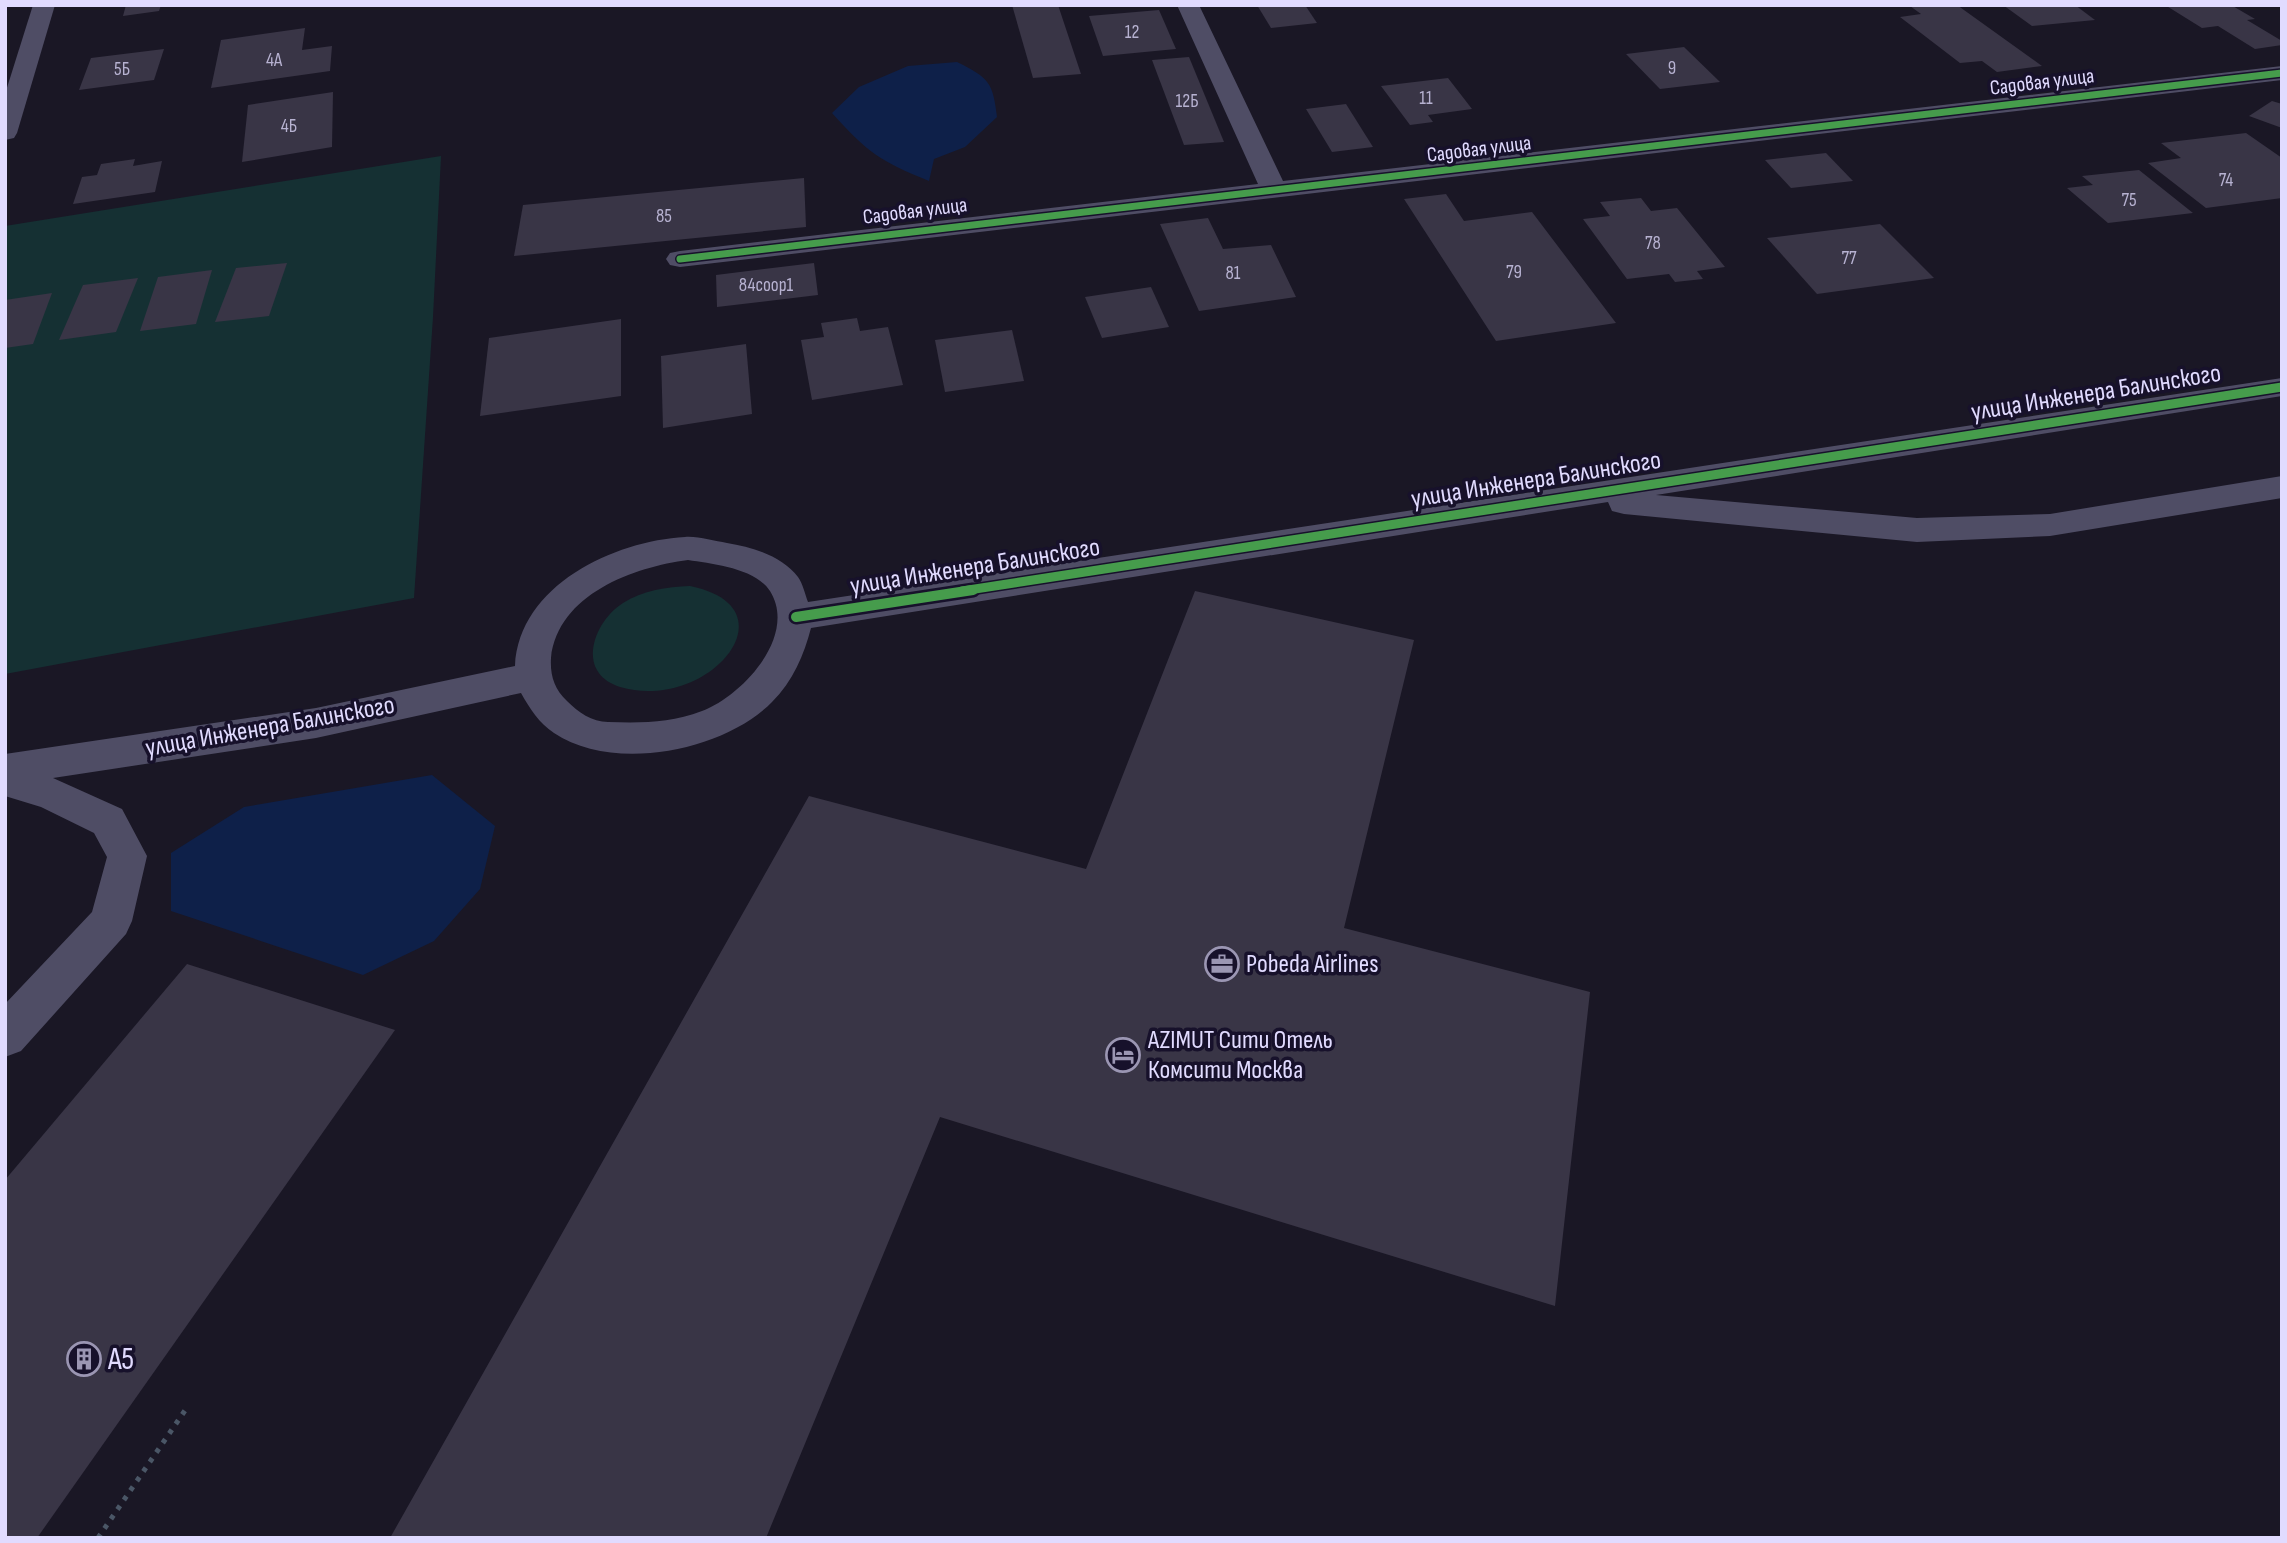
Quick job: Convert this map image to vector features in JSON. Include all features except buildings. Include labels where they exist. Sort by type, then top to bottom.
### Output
[{"type":"street","points":[[5,132],[44,5]]},
{"type":"street","points":[[1188,5],[1273,188]]},
{"type":"street","name":"Садовая улица","points":[[680,259],[1273,188],[1357,182],[2282,74]]},
{"type":"street","name":"улица Инженера Балинского","points":[[796,617],[2282,387]]},
{"type":"street","points":[[1566,498],[1917,530],[2050,525],[2282,487]]},
{"type":"street","points":[[688,548],[729,552],[747,558],[763,566],[786,589],[796,617],[795,634],[782,668],[754,699],[714,724],[666,738],[618,740],[577,728],[561,719],[548,706],[538,692],[533,676],[536,643],[554,610],[594,576],[623,561],[645,554],[688,548]]},
{"type":"street","name":"улица Инженера Балинского","points":[[5,770],[316,723],[533,676]]},
{"type":"street","points":[[5,780],[52,794],[108,821],[127,856],[111,921],[5,1036]]},
{"type":"path","points":[[98,1538],[186,1409]]},
{"type":"green space","points":[[441,156],[414,598],[5,674],[5,226]]},
{"type":"green space","points":[[690,586],[721,598],[736,615],[738,634],[728,654],[709,672],[683,685],[652,691],[620,687],[606,680],[597,671],[593,647],[597,634],[612,611],[647,592]]},
{"type":"water","points":[[957,62],[976,72],[987,82],[994,96],[997,117],[965,147],[934,159],[929,181],[875,154],[832,113],[859,87],[908,66]]},
{"type":"water","points":[[432,775],[495,826],[480,889],[434,941],[363,975],[171,911],[171,853],[244,807]]},
{"type":"cycle path","points":[[680,259],[2282,73]]},
{"type":"cycle path","points":[[796,617],[2282,387]]},
{"type":"place","name":"Pobeda Airlines","points":[[1222,964]]},
{"type":"place","name":"AZIMUT Сити Отель Комсити Москва","points":[[1123,1055]]},
{"type":"place","name":"А5","points":[[84,1359]]}]
